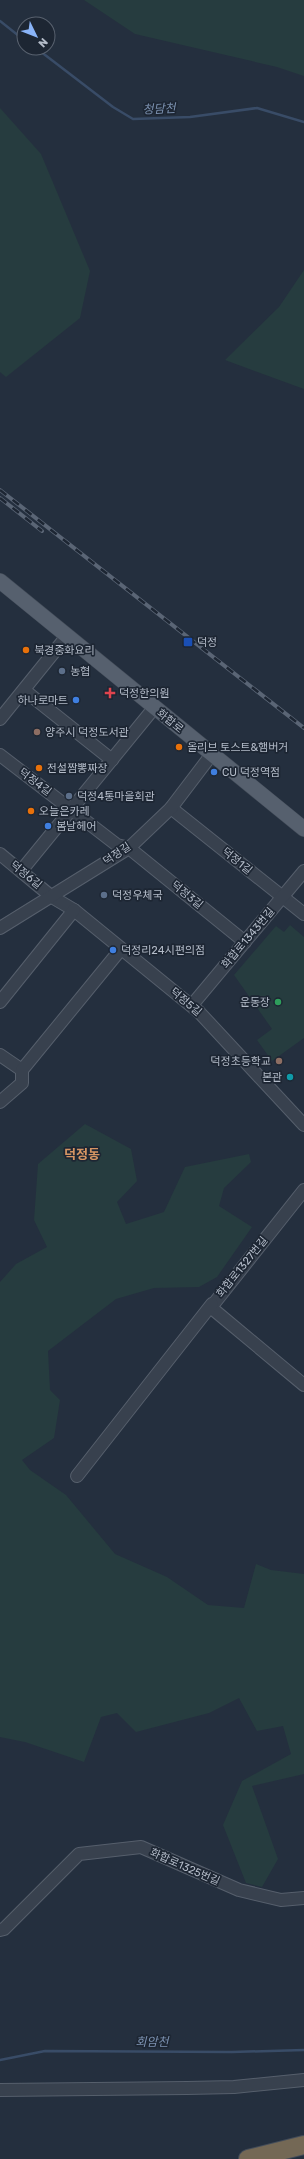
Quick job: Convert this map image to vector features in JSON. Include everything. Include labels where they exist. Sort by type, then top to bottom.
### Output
[{"type":"highway","points":[[248,2159],[304,2145]]},
{"type":"main road","name":"화합로","points":[[0,581],[304,829]]},
{"type":"street","points":[[0,719],[67,636]]},
{"type":"street","points":[[24,690],[112,760]]},
{"type":"street","points":[[21,871],[154,708]]},
{"type":"street","name":"덕정길","points":[[0,928],[129,848],[171,808],[212,754]]},
{"type":"street","name":"덕정4길","points":[[0,755],[117,845],[129,848]]},
{"type":"street","name":"덕정1길","points":[[171,808],[304,914]]},
{"type":"street","name":"덕정3길","points":[[129,848],[244,942]]},
{"type":"street","name":"덕정6길","points":[[0,854],[52,897]]},
{"type":"street","name":"화합로1343번길","points":[[192,1005],[304,871]]},
{"type":"street","name":"덕정5길","points":[[52,897],[74,910],[192,1005],[304,1125]]},
{"type":"street","points":[[0,1002],[74,910]]},
{"type":"street","points":[[0,1102],[22,1082],[22,1070],[121,949]]},
{"type":"street","points":[[0,1055],[22,1070]]},
{"type":"street","name":"화합로1327번길","points":[[304,1190],[212,1304],[214,1310],[304,1385]]},
{"type":"street","points":[[77,1476],[212,1304]]},
{"type":"street","name":"화합로1325번길","points":[[0,1930],[4,1928],[79,1854],[141,1847],[239,1890],[281,1900],[304,1898]]},
{"type":"street","points":[[0,2090],[234,2087],[304,2080]]},
{"type":"green space","points":[[84,0],[304,0],[304,76],[277,67],[135,34]]},
{"type":"green space","points":[[0,108],[41,154],[90,271],[80,318],[6,377],[0,372]]},
{"type":"green space","points":[[304,270],[304,389],[225,360],[279,307]]},
{"type":"green space","name":"운동장","points":[[290,925],[304,937],[304,1038],[272,1061],[257,1040],[272,1029],[234,975],[276,926],[284,932]]},
{"type":"green space","points":[[85,1124],[131,1149],[137,1181],[117,1202],[126,1224],[164,1212],[185,1167],[249,1154],[251,1162],[224,1188],[219,1206],[252,1227],[217,1277],[199,1287],[154,1288],[116,1299],[48,1351],[50,1390],[60,1400],[54,1438],[22,1460],[30,1470],[66,1495],[115,1554],[167,1577],[208,1605],[244,1608],[256,1564],[271,1570],[304,1574],[304,1774],[252,1786],[278,1859],[262,1887],[246,1883],[223,1825],[242,1781],[291,1754],[283,1726],[257,1731],[239,1698],[209,1713],[136,1732],[117,1713],[101,1717],[84,1762],[25,1742],[0,1737],[0,1282],[16,1264],[47,1247],[34,1220],[38,1164]]},
{"type":"waterway","name":"청담천","points":[[0,21],[16,34]]},
{"type":"waterway","name":"청담천","points":[[46,56],[113,107],[133,119],[190,117],[257,108],[304,122]]},
{"type":"waterway","name":"회암천","points":[[0,2060],[45,2051],[232,2052],[304,2050]]},
{"type":"railway","points":[[0,490],[304,728]]},
{"type":"railway","points":[[0,498],[42,531]]},
{"type":"place","name":"덕정","points":[[188,642]]},
{"type":"place","name":"북경중화요리","points":[[26,650]]},
{"type":"place","name":"농협","points":[[62,671]]},
{"type":"place","name":"덕정한의원","points":[[110,693]]},
{"type":"place","name":"하나로마트","points":[[76,700]]},
{"type":"place","name":"양주시 덕정도서관","points":[[37,732]]},
{"type":"place","name":"올리브 토스트&햄버거","points":[[179,747]]},
{"type":"place","name":"전설짬뽕짜장","points":[[39,768]]},
{"type":"place","name":"CU 덕정역점","points":[[214,772]]},
{"type":"place","name":"덕정4통마을회관","points":[[69,796]]},
{"type":"place","name":"오늘은카레","points":[[31,811]]},
{"type":"place","name":"봄날헤어","points":[[48,826]]},
{"type":"place","name":"덕정우체국","points":[[104,895]]},
{"type":"place","name":"덕정리24시편의점","points":[[113,950]]},
{"type":"place","name":"운동장","points":[[278,1002]]},
{"type":"place","name":"덕정초등학교","points":[[279,1061]]},
{"type":"place","name":"본관","points":[[290,1077]]},
{"type":"district","name":"덕정동","points":[[82,1154]]}]
